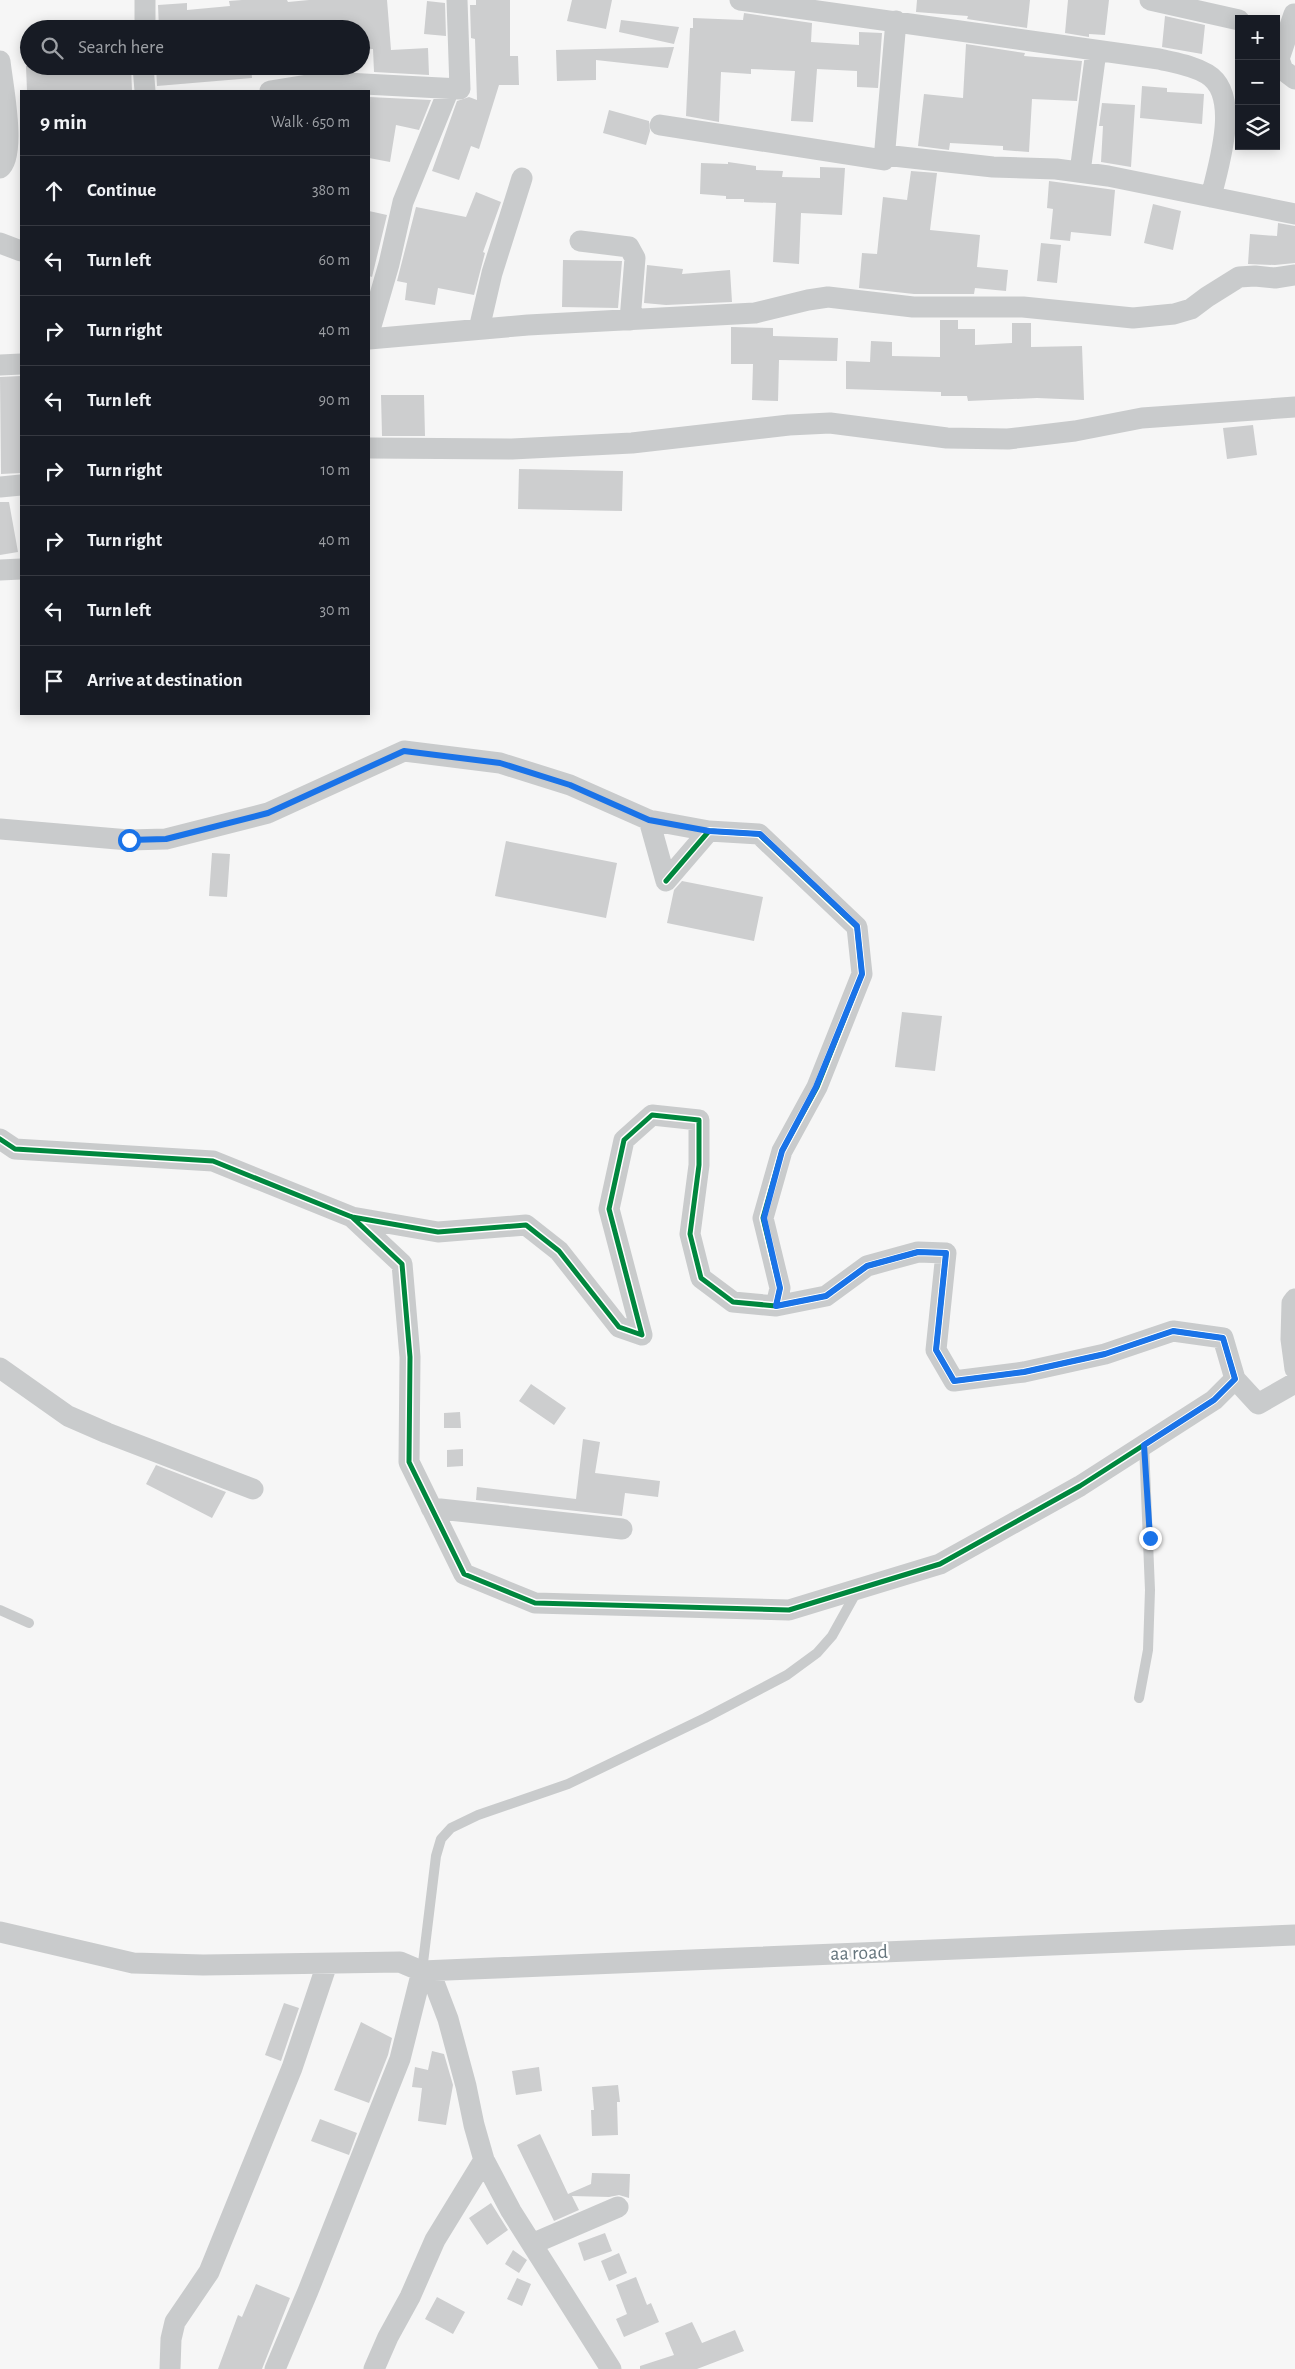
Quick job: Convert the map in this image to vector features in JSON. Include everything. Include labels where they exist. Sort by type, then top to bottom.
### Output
[{"type":"street","points":[[144,20],[145,0]]},
{"type":"street","points":[[284,90],[327,87],[460,89],[457,0]]},
{"type":"street","points":[[740,0],[896,20],[1159,59],[1186,65],[1207,74],[1218,84],[1222,93],[1226,116],[1222,148],[1211,198]]},
{"type":"street","points":[[1150,0],[1235,19]]},
{"type":"street","points":[[1287,18],[1279,60],[1283,70],[1295,79]]},
{"type":"street","points":[[660,125],[884,160],[896,20]]},
{"type":"street","points":[[1080,172],[1096,51]]},
{"type":"street","points":[[0,61],[9,138],[8,153],[4,165],[0,168]]},
{"type":"street","points":[[143,75],[144,90]]},
{"type":"street","points":[[370,330],[389,264],[403,202],[449,89]]},
{"type":"street","points":[[884,155],[993,166],[1080,172],[1175,188],[1211,198],[1295,214]]},
{"type":"street","points":[[479,329],[492,273],[522,178]]},
{"type":"street","points":[[580,240],[629,247],[632,251],[635,258],[630,320]]},
{"type":"street","points":[[0,243],[20,251]]},
{"type":"street","points":[[370,339],[479,329],[755,313],[828,297],[913,307],[1024,307],[1133,318],[1174,314],[1191,309],[1239,277],[1275,278],[1295,275]]},
{"type":"street","points":[[0,365],[20,364]]},
{"type":"street","points":[[370,448],[512,449],[623,444],[789,425],[830,423],[946,438],[1008,439],[1075,431],[1142,418],[1295,407]]},
{"type":"street","points":[[0,487],[20,485]]},
{"type":"street","points":[[0,570],[20,569]]},
{"type":"street","points":[[0,829],[129,840],[166,839],[268,813],[404,751],[500,763],[570,785],[649,820],[709,831],[760,834],[857,926],[862,974],[816,1087],[782,1151],[764,1218],[780,1288],[776,1306]]},
{"type":"street","points":[[649,820],[666,881],[709,831]]},
{"type":"street","points":[[0,1140],[15,1149],[212,1161],[352,1217],[438,1232],[526,1225],[559,1251],[619,1327],[642,1335],[609,1209],[624,1140],[652,1115],[699,1120],[699,1165],[690,1234],[701,1278],[733,1302],[776,1306],[826,1296],[867,1266],[918,1252],[946,1253],[936,1350],[954,1381],[1024,1372],[1105,1354],[1173,1331],[1223,1338],[1235,1379],[1258,1404],[1295,1383]]},
{"type":"street","points":[[352,1217],[402,1264],[410,1357],[409,1462],[464,1574],[535,1603],[789,1610],[940,1564],[1080,1486],[1214,1400],[1235,1379]]},
{"type":"street","points":[[1295,1298],[1292,1303],[1291,1339],[1295,1369]]},
{"type":"street","points":[[0,1368],[68,1416],[253,1489]]},
{"type":"street","points":[[431,1508],[622,1529]]},
{"type":"street","points":[[0,1932],[133,1963],[195,1965],[400,1962],[422,1971],[435,1985],[448,2019],[484,2160],[511,2211],[611,2369]]},
{"type":"street","name":"aa road","points":[[422,1971],[1295,1935]]},
{"type":"street","points":[[170,2369],[171,2339],[175,2322],[209,2272],[292,2068],[327,1964]]},
{"type":"street","points":[[275,2369],[400,2059],[422,1971]]},
{"type":"street","points":[[374,2369],[388,2337],[410,2297],[435,2240],[484,2160]]},
{"type":"street","points":[[532,2244],[618,2207]]},
{"type":"lane","points":[[1139,1698],[1148,1650],[1150,1590],[1144,1445]]},
{"type":"lane","points":[[422,1971],[436,1856],[441,1839],[451,1828],[478,1815],[568,1784],[705,1718],[787,1675],[816,1653],[832,1636],[858,1589]]},
{"type":"lane","points":[[0,1610],[30,1623]]},
{"type":"building","points":[[387,0],[391,50],[428,48],[429,75],[374,72],[373,49],[370,49],[370,20],[159,20],[158,5],[187,3],[187,10],[230,6],[229,1]]},
{"type":"building","points":[[476,0],[510,0],[510,56],[518,56],[519,85],[499,85],[479,149],[471,146],[459,180],[432,171],[457,101],[469,97],[477,100],[475,39],[471,38],[470,5],[476,5]]},
{"type":"building","points":[[572,0],[612,0],[606,29],[567,21]]},
{"type":"building","points":[[917,0],[1030,0],[1027,28],[967,19],[968,16],[916,12]]},
{"type":"building","points":[[1068,0],[1109,0],[1105,35],[1089,34],[1089,37],[1065,33]]},
{"type":"building","points":[[427,1],[445,3],[446,36],[424,34]]},
{"type":"building","points":[[744,13],[812,23],[811,42],[859,45],[859,32],[882,33],[878,88],[857,87],[857,71],[817,69],[813,122],[791,121],[795,71],[751,69],[751,74],[721,72],[719,122],[686,116],[690,28],[693,28],[693,18],[743,20]]},
{"type":"building","points":[[1165,16],[1205,25],[1202,54],[1162,47]]},
{"type":"building","points":[[621,20],[679,27],[674,44],[619,32]]},
{"type":"building","points":[[966,44],[1025,53],[1024,56],[1082,61],[1077,101],[1032,99],[1029,152],[1003,150],[1003,146],[950,143],[949,150],[918,146],[924,94],[963,98]]},
{"type":"building","points":[[674,47],[668,68],[596,60],[596,80],[557,81],[556,50]]},
{"type":"building","points":[[26,75],[131,75],[132,90],[27,90]]},
{"type":"building","points":[[156,75],[252,75],[252,78],[157,86]]},
{"type":"building","points":[[1142,86],[1167,88],[1167,92],[1204,94],[1202,124],[1140,118]]},
{"type":"building","points":[[370,97],[431,100],[419,130],[396,125],[390,162],[370,158]]},
{"type":"building","points":[[1102,103],[1135,105],[1131,167],[1101,162],[1103,126],[1099,126]]},
{"type":"building","points":[[609,110],[649,121],[650,131],[646,145],[603,133]]},
{"type":"building","points":[[728,162],[756,166],[756,170],[783,171],[782,177],[820,178],[820,167],[845,168],[842,215],[801,213],[799,264],[773,262],[776,203],[744,202],[744,199],[726,199],[726,196],[700,194],[701,163],[728,164]]},
{"type":"building","points":[[911,171],[937,173],[930,230],[980,235],[977,267],[1008,270],[1006,291],[975,288],[974,294],[914,294],[859,288],[862,253],[877,254],[883,197],[907,200]]},
{"type":"building","points":[[1049,181],[1115,190],[1111,236],[1071,232],[1070,241],[1050,239],[1053,209],[1047,208]]},
{"type":"building","points":[[476,192],[501,202],[483,252],[485,253],[474,295],[438,288],[435,305],[405,300],[407,283],[397,281],[416,207],[466,217]]},
{"type":"building","points":[[1153,204],[1181,211],[1173,250],[1144,243]]},
{"type":"building","points":[[370,211],[387,215],[372,277],[370,276]]},
{"type":"building","points":[[1278,223],[1295,226],[1295,263],[1275,265],[1248,264],[1250,234],[1277,236]]},
{"type":"building","points":[[1041,243],[1061,245],[1057,283],[1037,281]]},
{"type":"building","points":[[563,260],[622,261],[618,308],[562,307]]},
{"type":"building","points":[[647,265],[683,269],[682,274],[730,270],[732,302],[666,305],[644,303]]},
{"type":"building","points":[[940,320],[958,320],[958,329],[975,329],[975,345],[1012,343],[1012,323],[1031,323],[1031,347],[1082,346],[1084,400],[1037,398],[968,401],[967,396],[941,396],[941,392],[846,389],[846,361],[870,362],[871,341],[892,342],[892,356],[940,357]]},
{"type":"building","points":[[731,327],[773,328],[773,336],[838,338],[837,361],[779,360],[778,401],[752,400],[753,364],[731,364]]},
{"type":"building","points":[[20,376],[20,473],[1,474],[0,377]]},
{"type":"building","points":[[381,395],[424,395],[425,436],[382,436]]},
{"type":"building","points":[[1253,425],[1257,455],[1227,459],[1223,428]]},
{"type":"building","points":[[519,469],[623,471],[622,511],[518,509]]},
{"type":"building","points":[[0,502],[9,502],[18,552],[0,555]]},
{"type":"building","points":[[506,841],[617,863],[606,918],[495,896]]},
{"type":"building","points":[[212,853],[230,854],[227,897],[209,896]]},
{"type":"building","points":[[682,881],[763,897],[754,941],[667,923],[674,890]]},
{"type":"building","points":[[902,1012],[942,1016],[935,1071],[895,1067]]},
{"type":"building","points":[[531,1384],[566,1408],[554,1425],[519,1401]]},
{"type":"building","points":[[460,1412],[461,1428],[444,1428],[444,1413]]},
{"type":"building","points":[[583,1439],[600,1442],[595,1473],[660,1481],[658,1497],[625,1493],[622,1516],[476,1500],[477,1487],[576,1499]]},
{"type":"building","points":[[463,1449],[463,1466],[447,1467],[447,1450]]},
{"type":"building","points":[[156,1465],[226,1492],[212,1518],[146,1484]]},
{"type":"building","points":[[284,2003],[299,2008],[281,2061],[265,2055]]},
{"type":"building","points":[[361,2022],[392,2038],[388,2055],[369,2103],[334,2090]]},
{"type":"building","points":[[432,2051],[444,2054],[453,2085],[446,2125],[418,2121],[422,2088],[412,2087],[415,2067],[428,2070]]},
{"type":"building","points":[[539,2067],[542,2091],[516,2095],[512,2071]]},
{"type":"building","points":[[618,2085],[620,2102],[617,2102],[618,2135],[592,2136],[591,2110],[594,2110],[592,2087]]},
{"type":"building","points":[[320,2119],[357,2133],[349,2155],[311,2141]]},
{"type":"building","points":[[540,2134],[568,2194],[591,2184],[592,2173],[630,2174],[629,2198],[619,2195],[609,2197],[572,2196],[579,2210],[554,2221],[517,2145]]},
{"type":"building","points":[[491,2203],[508,2230],[487,2245],[469,2218]]},
{"type":"building","points":[[605,2233],[612,2251],[584,2261],[578,2243]]},
{"type":"building","points":[[513,2250],[527,2260],[519,2273],[505,2264]]},
{"type":"building","points":[[619,2253],[627,2273],[609,2281],[601,2261]]},
{"type":"building","points":[[636,2277],[647,2305],[651,2303],[659,2322],[624,2337],[616,2319],[627,2314],[616,2285]]},
{"type":"building","points":[[517,2278],[531,2284],[522,2306],[507,2299]]},
{"type":"building","points":[[256,2284],[290,2298],[262,2369],[218,2369],[238,2315],[242,2317]]},
{"type":"building","points":[[437,2297],[465,2312],[453,2334],[425,2319]]},
{"type":"building","points":[[692,2322],[702,2343],[735,2330],[744,2351],[697,2369],[640,2369],[640,2366],[674,2355],[665,2333]]},
{"type":"cycle path","points":[[0,1139],[15,1149],[213,1161],[352,1217],[438,1232],[526,1225],[559,1251],[619,1327],[642,1335],[609,1209],[624,1140],[652,1115],[699,1120],[699,1165],[690,1234],[701,1278],[733,1302],[776,1306],[780,1288],[763,1218],[782,1151],[817,1087],[862,974],[857,927],[759,834],[709,831],[666,881]]},
{"type":"cycle path","points":[[352,1217],[402,1264],[410,1357],[409,1462],[464,1574],[535,1603],[789,1610],[940,1564],[1080,1486],[1214,1400],[1235,1379],[1223,1338],[1173,1331],[1105,1354],[1024,1372],[954,1381],[936,1350],[946,1253],[918,1252],[867,1266],[826,1296],[776,1306]]},
{"type":"route","points":[[129,840],[166,839],[268,813],[404,751],[500,763],[570,785],[649,820],[709,831],[760,834],[857,926],[862,974],[816,1087],[782,1151],[764,1218],[780,1288],[776,1306],[826,1296],[867,1266],[918,1252],[946,1253],[936,1350],[954,1381],[1024,1372],[1105,1354],[1173,1331],[1223,1338],[1235,1379],[1214,1400],[1144,1445],[1150,1538]]}]
